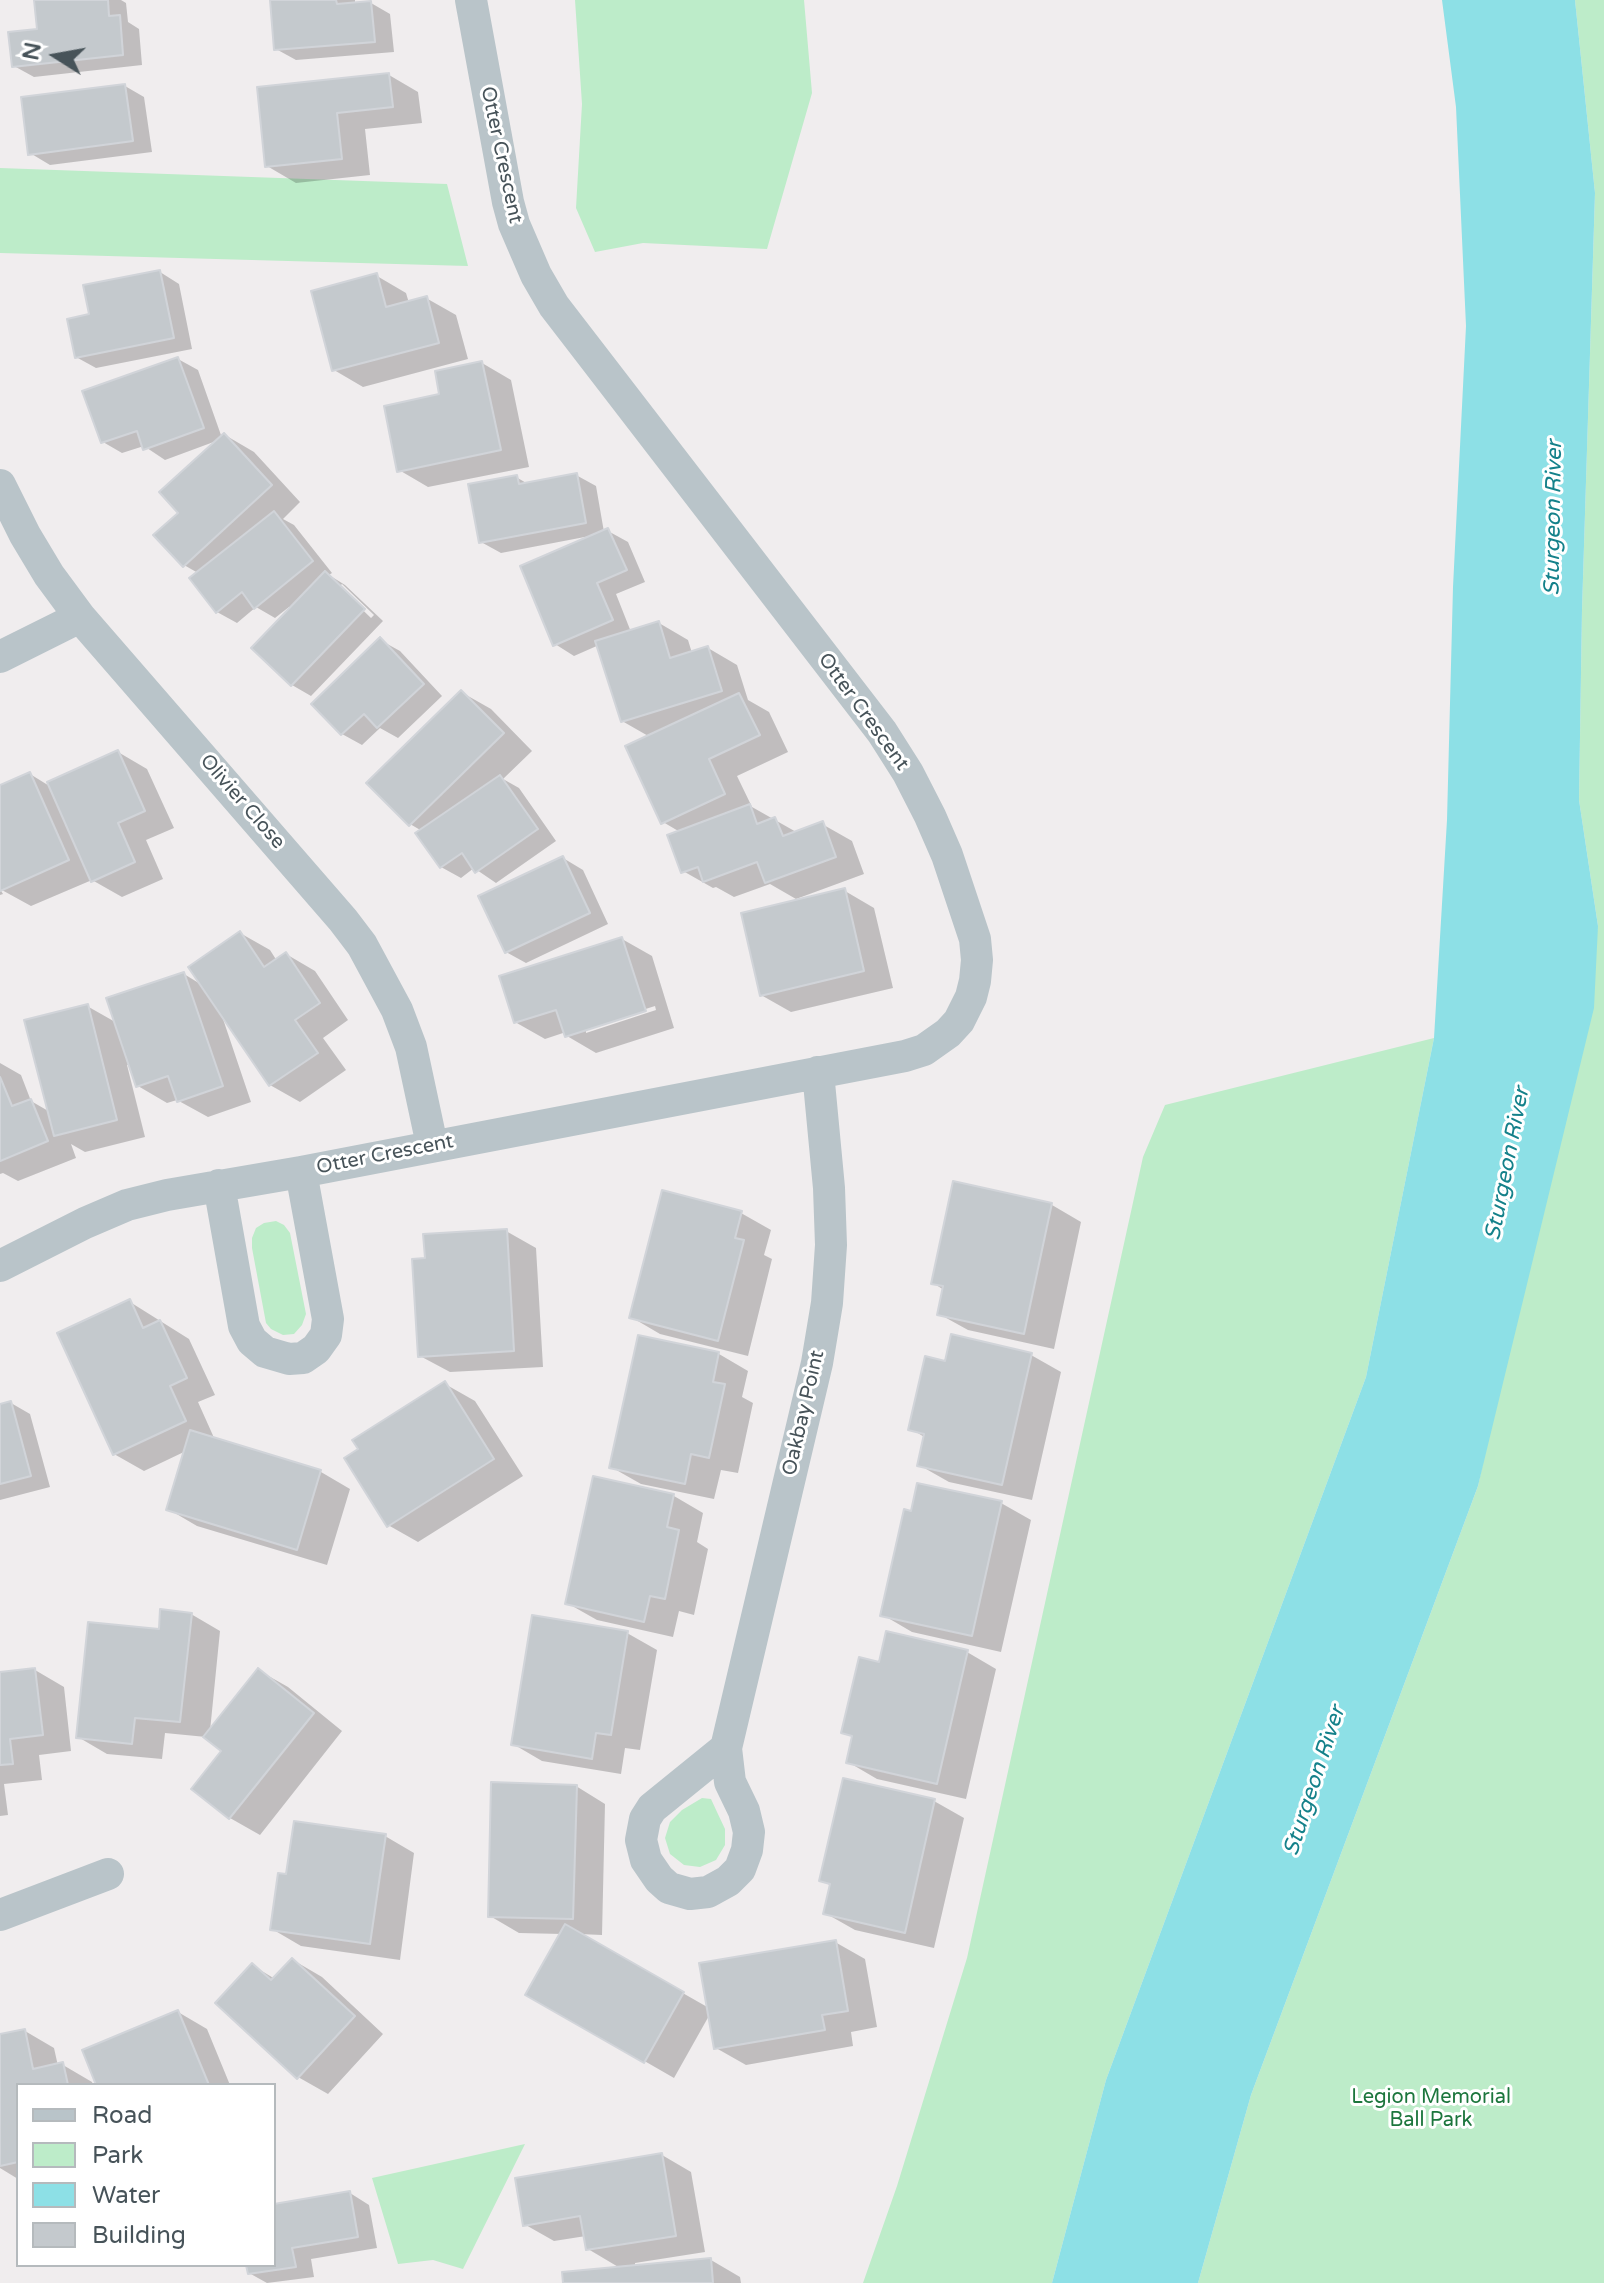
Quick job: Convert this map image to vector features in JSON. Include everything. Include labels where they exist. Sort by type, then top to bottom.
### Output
[{"type":"street","name":"Otter Crescent","points":[[0,1266],[127,1205],[905,1056],[924,1050],[948,1033],[963,1014],[975,981],[975,939],[947,855],[930,816],[882,732],[554,306],[536,275],[508,202],[471,0]]},
{"type":"street","name":"Olivier Close","points":[[0,485],[49,575],[80,617],[362,945],[397,1010],[411,1047],[432,1145]]},
{"type":"street","points":[[0,657],[80,617]]},
{"type":"street","name":"Oakbay Point","points":[[726,1748],[817,1363],[827,1303],[831,1245],[829,1188],[818,1072]]},
{"type":"street","name":"Otter Crescent","points":[[219,1185],[244,1326],[252,1341],[265,1352],[289,1359],[303,1358],[316,1349],[326,1335],[328,1319],[301,1172]]},
{"type":"street","points":[[0,1915],[108,1874]]},
{"type":"green space","points":[[575,0],[804,0],[812,93],[767,249],[643,243],[595,252],[576,208],[582,104]]},
{"type":"green space","name":"Legion Memorial Ball Park","points":[[1575,0],[1604,0],[1604,2283],[1198,2283],[1251,2095],[1478,1486],[1598,926],[1579,800],[1595,193]]},
{"type":"green space","points":[[0,168],[447,184],[468,266],[0,253]]},
{"type":"green space","points":[[1434,1038],[1366,1377],[1106,2080],[1052,2283],[863,2283],[897,2186],[967,1958],[1143,1157],[1165,1105]]},
{"type":"green space","points":[[276,1221],[290,1233],[306,1314],[294,1334],[283,1335],[266,1323],[252,1248],[256,1228]]},
{"type":"green space","points":[[702,1798],[711,1799],[725,1829],[725,1845],[716,1860],[700,1867],[684,1865],[670,1854],[665,1838],[670,1822]]},
{"type":"green space","points":[[525,2144],[463,2269],[433,2260],[398,2264],[372,2178]]},
{"type":"water","name":"Sturgeon River","points":[[1442,0],[1575,0],[1595,193],[1579,800],[1598,926],[1594,1008],[1478,1486],[1251,2095],[1198,2283],[1052,2283],[1106,2080],[1366,1377],[1434,1038],[1447,820],[1453,587],[1466,326],[1456,107]]},
{"type":"building","points":[[34,0],[108,0],[109,16],[120,15],[123,55],[12,67],[8,32],[37,29]]},
{"type":"building","points":[[270,0],[336,0],[337,4],[371,1],[375,42],[274,50]]},
{"type":"building","points":[[389,73],[393,107],[337,113],[342,159],[265,167],[257,87]]},
{"type":"building","points":[[125,84],[133,141],[28,155],[21,97]]},
{"type":"building","points":[[160,270],[174,338],[75,358],[67,319],[89,314],[83,285]]},
{"type":"building","points":[[377,273],[386,307],[427,296],[439,343],[332,371],[311,291]]},
{"type":"building","points":[[178,357],[204,428],[143,450],[137,431],[101,443],[82,391]]},
{"type":"building","points":[[482,361],[501,450],[397,472],[384,406],[439,394],[435,371]]},
{"type":"building","points":[[224,433],[272,485],[183,567],[153,535],[178,513],[159,492]]},
{"type":"building","points":[[577,473],[586,523],[479,543],[468,484],[517,475],[519,484]]},
{"type":"building","points":[[274,511],[313,561],[254,609],[242,592],[216,613],[189,578]]},
{"type":"building","points":[[608,528],[627,570],[597,583],[613,620],[553,646],[520,566]]},
{"type":"building","points":[[325,571],[365,609],[291,686],[251,648]]},
{"type":"building","points":[[659,621],[670,658],[708,646],[722,691],[621,722],[595,641]]},
{"type":"building","points":[[380,637],[424,684],[377,728],[364,714],[341,735],[311,704]]},
{"type":"building","points":[[461,690],[504,733],[409,826],[366,783]]},
{"type":"building","points":[[739,693],[760,735],[709,759],[725,794],[661,824],[625,746]]},
{"type":"building","points":[[118,750],[145,811],[118,823],[135,862],[91,882],[47,782]]},
{"type":"building","points":[[30,772],[69,860],[0,891],[0,785]]},
{"type":"building","points":[[500,775],[538,829],[475,873],[462,853],[440,868],[415,833]]},
{"type":"building","points":[[750,804],[757,824],[775,817],[783,836],[823,821],[836,857],[765,883],[757,862],[703,882],[698,867],[681,873],[667,835]]},
{"type":"building","points":[[563,856],[590,913],[505,953],[478,896]]},
{"type":"building","points":[[845,888],[864,971],[760,996],[741,913]]},
{"type":"building","points":[[240,931],[264,967],[286,952],[320,1003],[295,1020],[318,1053],[269,1086],[188,967]]},
{"type":"building","points":[[622,937],[646,1011],[565,1037],[556,1010],[514,1023],[499,976]]},
{"type":"building","points":[[184,972],[223,1086],[177,1102],[168,1076],[136,1087],[106,998]]},
{"type":"building","points":[[88,1004],[117,1120],[54,1136],[24,1020]]},
{"type":"building","points":[[0,1077],[12,1106],[31,1099],[48,1141],[0,1161]]},
{"type":"building","points":[[953,1181],[1052,1203],[1024,1334],[937,1315],[943,1286],[931,1284]]},
{"type":"building","points":[[662,1190],[742,1211],[735,1238],[744,1240],[718,1341],[629,1318]]},
{"type":"building","points":[[507,1229],[514,1351],[418,1357],[412,1259],[425,1258],[423,1234]]},
{"type":"building","points":[[130,1299],[143,1328],[160,1320],[187,1378],[170,1386],[186,1421],[113,1455],[57,1333]]},
{"type":"building","points":[[951,1334],[1032,1353],[1002,1485],[917,1466],[924,1434],[908,1430],[925,1356],[945,1361]]},
{"type":"building","points":[[638,1335],[719,1352],[713,1382],[725,1384],[709,1458],[691,1454],[685,1484],[609,1468]]},
{"type":"building","points":[[445,1381],[494,1459],[387,1527],[344,1458],[358,1449],[352,1440]]},
{"type":"building","points":[[11,1401],[31,1476],[0,1484],[0,1404]]},
{"type":"building","points":[[190,1430],[321,1470],[297,1550],[166,1510]]},
{"type":"building","points":[[593,1476],[674,1494],[667,1527],[679,1530],[665,1599],[650,1596],[644,1622],[565,1604]]},
{"type":"building","points":[[917,1483],[1002,1501],[972,1636],[880,1616],[904,1509],[911,1511]]},
{"type":"building","points":[[160,1609],[192,1613],[180,1722],[135,1718],[132,1744],[76,1738],[88,1622],[159,1629]]},
{"type":"building","points":[[532,1615],[628,1631],[611,1735],[596,1733],[592,1759],[511,1745]]},
{"type":"building","points":[[886,1631],[968,1650],[937,1784],[846,1763],[852,1736],[841,1733],[859,1657],[879,1662]]},
{"type":"building","points":[[35,1668],[43,1735],[10,1739],[13,1764],[0,1765],[0,1672]]},
{"type":"building","points":[[258,1668],[314,1713],[229,1819],[191,1789],[221,1751],[203,1737]]},
{"type":"building","points":[[843,1778],[935,1799],[905,1933],[823,1914],[830,1884],[819,1881]]},
{"type":"building","points":[[491,1782],[577,1785],[573,1919],[488,1917]]},
{"type":"building","points":[[294,1821],[386,1834],[370,1944],[270,1930],[278,1873],[286,1874]]},
{"type":"building","points":[[565,1924],[684,1992],[644,2063],[525,1995]]},
{"type":"building","points":[[836,1940],[848,2011],[822,2015],[825,2030],[714,2049],[699,1963]]},
{"type":"building","points":[[292,1958],[355,2016],[297,2079],[215,2003],[252,1963],[271,1980]]},
{"type":"building","points":[[178,2010],[208,2083],[95,2083],[82,2050]]},
{"type":"building","points":[[25,2029],[33,2069],[63,2062],[68,2083],[16,2083],[16,2162],[0,2166],[0,2034]]},
{"type":"building","points":[[662,2153],[676,2236],[586,2250],[580,2216],[523,2226],[515,2178]]},
{"type":"building","points":[[350,2191],[358,2237],[292,2248],[296,2267],[248,2274],[246,2267],[276,2267],[276,2204]]},
{"type":"building","points":[[711,2258],[713,2283],[563,2283],[562,2272]]}]
